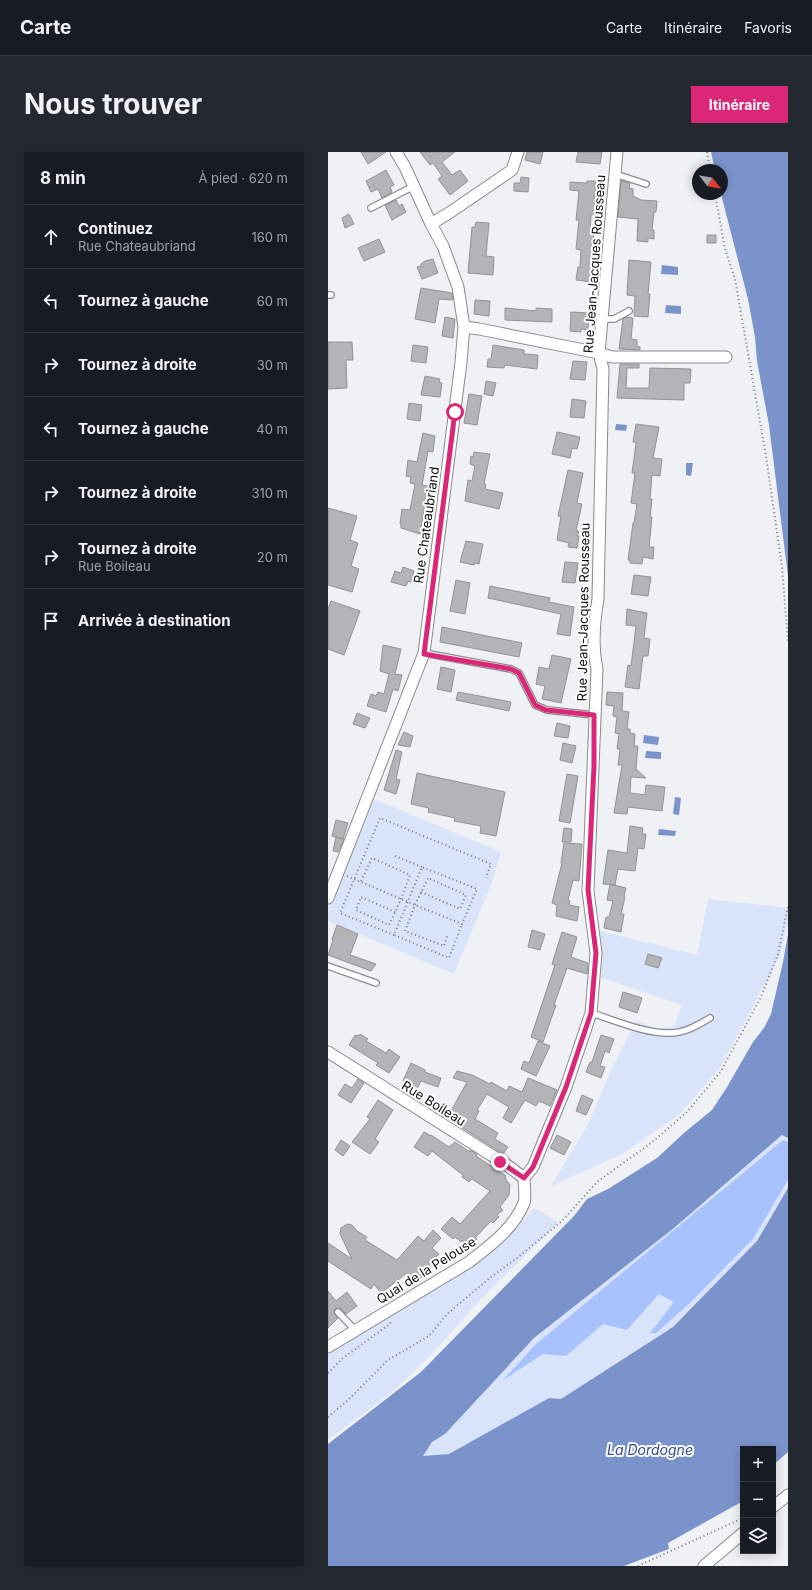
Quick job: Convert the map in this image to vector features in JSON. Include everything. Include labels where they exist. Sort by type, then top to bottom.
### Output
[{"type":"street","name":"Rue Chateaubriand","points":[[328,898],[424,654],[464,327],[458,287],[443,246],[396,152]]},
{"type":"street","points":[[431,224],[449,214],[512,170],[518,152]]},
{"type":"street","name":"Rue Jean-Jacques Rousseau","points":[[524,1178],[533,1167],[566,1087],[591,1013],[596,953],[588,890],[597,669],[594,656],[594,632],[598,599],[603,369],[599,353],[617,152]]},
{"type":"street","points":[[464,327],[599,353],[612,357],[726,357]]},
{"type":"street","name":"Rue Boileau","points":[[328,1052],[524,1178]]},
{"type":"street","name":"Quai de la Pelouse","points":[[328,1347],[469,1262],[489,1247],[511,1224],[524,1202],[524,1178]]},
{"type":"street","points":[[776,1505],[788,1495]]},
{"type":"street","points":[[704,1566],[740,1536]]},
{"type":"lane","points":[[615,174],[646,184]]},
{"type":"lane","points":[[371,208],[414,186]]},
{"type":"lane","points":[[602,319],[614,319],[629,310]]},
{"type":"lane","points":[[424,654],[511,669],[519,673],[535,705],[546,710],[594,715]]},
{"type":"lane","points":[[328,966],[376,983]]},
{"type":"lane","points":[[591,1013],[633,1026],[670,1033],[693,1028],[710,1018]]},
{"type":"lane","points":[[338,1312],[355,1330]]},
{"type":"path","points":[[707,152],[709,164]]},
{"type":"path","points":[[716,200],[725,248],[736,286],[766,456],[782,567],[788,642]]},
{"type":"path","points":[[395,856],[476,889],[449,958],[340,913],[380,818],[491,864],[486,878]]},
{"type":"path","points":[[361,882],[372,858],[410,875],[401,899],[389,926],[356,910],[360,897],[395,912]]},
{"type":"path","points":[[394,935],[422,867]]},
{"type":"path","points":[[339,873],[462,924]]},
{"type":"path","points":[[421,892],[460,908],[466,895],[428,878],[421,892],[415,905],[405,931],[444,946],[448,934]]},
{"type":"path","points":[[328,1417],[348,1400],[388,1360],[429,1336],[448,1314],[491,1277],[562,1221],[597,1182],[651,1142],[687,1112],[721,1071],[761,997],[778,954],[788,906]]},
{"type":"path","points":[[328,1372],[343,1358],[390,1324],[395,1306]]},
{"type":"path","points":[[638,1566],[740,1519]]},
{"type":"shaded area","points":[[374,799],[501,852],[491,885],[454,974],[328,921],[328,909]]},
{"type":"shaded area","points":[[708,899],[788,908],[788,923],[780,956],[720,1068],[679,1115],[622,1154],[551,1186],[588,1124],[611,1071],[636,1021],[658,1029],[674,1026],[682,1005],[602,978],[600,931],[697,955]]},
{"type":"shaded area","points":[[782,1135],[788,1138],[788,1188],[757,1241],[673,1327],[561,1399],[549,1398],[449,1454],[422,1456],[432,1442],[445,1434],[534,1338],[674,1228]]},
{"type":"shaded area","points":[[783,1140],[788,1142],[788,1180],[753,1239],[690,1303],[656,1333],[650,1333],[674,1302],[659,1294],[627,1330],[603,1324],[566,1356],[543,1354],[503,1380],[536,1344]]},
{"type":"shaded area","points":[[534,1208],[559,1222],[482,1298],[431,1355],[391,1393],[328,1440],[328,1355],[424,1294],[456,1277],[513,1232]]},
{"type":"water","points":[[711,152],[788,152],[788,576],[769,425],[757,361],[755,337],[748,299],[723,200],[728,200],[728,164],[714,164]]},
{"type":"water","points":[[662,265],[678,267],[678,275],[661,274]]},
{"type":"water","points":[[666,305],[681,306],[681,314],[665,313]]},
{"type":"water","points":[[616,424],[627,425],[626,431],[615,430]]},
{"type":"water","points":[[686,463],[693,463],[691,476],[686,475]]},
{"type":"water","points":[[644,735],[659,737],[658,745],[643,743]]},
{"type":"water","points":[[646,751],[661,752],[661,759],[645,758]]},
{"type":"water","points":[[675,797],[681,798],[679,815],[673,814]]},
{"type":"water","points":[[659,829],[676,831],[675,836],[658,835]]},
{"type":"water","name":"La Dordogne","points":[[788,934],[788,1138],[782,1135],[674,1228],[534,1338],[445,1434],[432,1442],[423,1456],[449,1454],[549,1398],[561,1399],[673,1327],[757,1241],[788,1188],[788,1452],[776,1462],[776,1446],[740,1446],[740,1503],[668,1543],[669,1549],[624,1566],[328,1566],[328,1444],[421,1372],[574,1216],[587,1199],[608,1189],[657,1158],[712,1110],[753,1042],[764,1028],[771,1014]]},
{"type":"building","points":[[361,152],[386,152],[368,164]]},
{"type":"building","points":[[420,152],[455,152],[442,162],[452,175],[460,170],[468,181],[450,195],[438,179],[442,176],[433,163],[430,165]]},
{"type":"building","points":[[527,152],[543,152],[540,164],[525,160]]},
{"type":"building","points":[[578,152],[602,152],[600,164],[576,162]]},
{"type":"building","points":[[386,170],[394,185],[390,187],[392,192],[382,198],[378,189],[371,192],[366,181]]},
{"type":"building","points":[[521,177],[529,178],[528,192],[514,191],[514,183],[520,183]]},
{"type":"building","points":[[587,181],[596,181],[594,214],[591,214],[590,234],[594,234],[591,268],[593,268],[592,282],[576,280],[578,267],[580,267],[581,250],[576,249],[579,220],[576,220],[579,191],[570,190],[570,182],[587,183]]},
{"type":"building","points":[[621,181],[630,183],[629,188],[633,189],[633,196],[641,200],[657,201],[652,230],[654,230],[654,239],[648,238],[648,242],[637,241],[638,219],[618,217]]},
{"type":"building","points":[[396,200],[399,206],[402,204],[406,212],[392,220],[385,205]]},
{"type":"building","points":[[349,214],[354,224],[345,228],[342,218]]},
{"type":"building","points":[[476,222],[489,223],[486,256],[494,257],[493,275],[468,273],[472,227],[475,227]]},
{"type":"building","points":[[707,235],[716,235],[716,243],[707,243]]},
{"type":"building","points":[[379,239],[385,252],[364,261],[358,248]]},
{"type":"building","points":[[433,259],[438,273],[422,279],[417,267],[421,266],[421,264],[425,261]]},
{"type":"building","points":[[629,260],[651,262],[648,294],[650,294],[648,317],[634,316],[635,296],[627,295]]},
{"type":"building","points":[[421,288],[452,293],[453,300],[439,299],[435,323],[415,319]]},
{"type":"building","points":[[475,300],[490,301],[489,316],[474,314]]},
{"type":"building","points":[[505,308],[536,311],[536,308],[552,309],[552,322],[505,320]]},
{"type":"building","points":[[571,312],[589,313],[588,330],[581,329],[581,332],[570,331]]},
{"type":"building","points":[[445,317],[455,319],[453,338],[442,336]]},
{"type":"building","points":[[626,317],[633,318],[631,339],[637,340],[637,346],[640,347],[640,350],[619,349],[623,319]]},
{"type":"building","points":[[328,342],[352,342],[353,360],[346,360],[347,388],[328,389]]},
{"type":"building","points":[[413,345],[428,347],[426,363],[411,361]]},
{"type":"building","points":[[493,345],[524,350],[524,354],[538,355],[537,369],[505,365],[504,368],[487,367],[488,359],[491,359]]},
{"type":"building","points":[[573,361],[587,362],[585,380],[570,379]]},
{"type":"building","points":[[620,364],[639,364],[639,368],[627,368],[626,388],[649,388],[650,368],[691,369],[690,383],[684,383],[684,400],[617,398]]},
{"type":"building","points":[[425,376],[440,379],[439,382],[442,383],[440,397],[421,395]]},
{"type":"building","points":[[486,381],[496,383],[493,396],[484,394]]},
{"type":"building","points":[[469,394],[482,396],[477,425],[464,423]]},
{"type":"building","points":[[572,399],[586,401],[584,418],[570,417]]},
{"type":"building","points":[[409,403],[422,405],[420,421],[407,419]]},
{"type":"building","points":[[636,424],[659,427],[653,458],[662,459],[660,476],[652,475],[650,517],[652,517],[649,547],[654,547],[653,559],[643,557],[642,564],[630,563],[630,560],[628,560],[637,504],[631,503],[635,473],[632,473],[636,443],[633,442]]},
{"type":"building","points":[[557,432],[580,437],[577,449],[572,448],[570,458],[552,454]]},
{"type":"building","points":[[423,433],[435,436],[433,452],[428,451],[422,485],[428,486],[420,534],[401,528],[400,524],[402,509],[410,510],[415,484],[410,483],[411,477],[406,476],[408,460],[417,462]]},
{"type":"building","points":[[474,452],[490,454],[484,484],[486,484],[485,489],[503,493],[499,509],[465,501],[468,480],[472,481],[475,466],[470,464],[471,456],[473,457]]},
{"type":"building","points":[[568,470],[583,473],[577,503],[582,504],[576,531],[579,531],[577,536],[579,536],[577,548],[568,547],[569,543],[557,540],[561,516],[558,516]]},
{"type":"building","points":[[328,508],[357,516],[350,540],[358,543],[351,566],[359,569],[352,592],[328,585]]},
{"type":"building","points":[[466,541],[483,544],[479,564],[475,563],[474,565],[460,562]]},
{"type":"building","points":[[565,562],[578,563],[575,583],[562,582]]},
{"type":"building","points":[[403,567],[414,571],[411,582],[408,581],[406,586],[391,582],[395,571],[401,573]]},
{"type":"building","points":[[634,575],[651,577],[648,596],[631,594]]},
{"type":"building","points":[[456,580],[470,583],[465,614],[450,611]]},
{"type":"building","points":[[490,586],[550,598],[549,602],[574,607],[570,636],[557,634],[561,614],[488,598]]},
{"type":"building","points":[[331,601],[360,611],[344,655],[328,649],[328,609]]},
{"type":"building","points":[[627,609],[647,613],[644,638],[650,639],[648,656],[643,656],[639,689],[625,687],[628,665],[631,666],[636,626],[626,625]]},
{"type":"building","points":[[442,627],[522,643],[519,657],[440,642]]},
{"type":"building","points":[[383,645],[401,649],[395,674],[402,675],[398,691],[393,689],[386,712],[367,706],[371,694],[376,696],[378,692],[384,694],[389,674],[380,671]]},
{"type":"building","points":[[552,655],[571,659],[561,703],[542,699],[545,686],[536,684],[539,667],[549,669]]},
{"type":"building","points":[[441,667],[455,670],[451,692],[437,689]]},
{"type":"building","points":[[458,692],[511,702],[509,711],[456,700]]},
{"type":"building","points":[[607,692],[623,693],[622,711],[629,712],[627,729],[630,729],[630,733],[635,734],[634,746],[638,746],[636,769],[646,778],[631,777],[630,793],[645,795],[646,785],[665,787],[662,811],[628,807],[627,814],[614,813],[622,765],[618,765],[620,749],[617,749],[619,734],[615,733],[617,717],[613,716],[614,706],[606,705]]},
{"type":"building","points":[[357,713],[370,718],[365,728],[353,724]]},
{"type":"building","points":[[557,723],[570,726],[568,738],[554,736]]},
{"type":"building","points":[[404,732],[413,736],[410,747],[398,745]]},
{"type":"building","points":[[563,743],[576,746],[572,763],[560,760]]},
{"type":"building","points":[[396,750],[402,752],[396,779],[400,780],[396,794],[384,790]]},
{"type":"building","points":[[417,773],[505,792],[496,836],[480,833],[481,826],[454,821],[455,818],[428,812],[429,808],[411,804]]},
{"type":"building","points":[[567,774],[578,776],[570,823],[559,821]]},
{"type":"building","points":[[336,820],[348,823],[343,839],[332,836]]},
{"type":"building","points":[[630,826],[643,828],[642,834],[646,834],[644,849],[638,848],[635,871],[618,869],[615,885],[603,884],[608,850],[627,853]]},
{"type":"building","points":[[564,828],[572,829],[571,842],[562,842]]},
{"type":"building","points":[[336,837],[344,839],[338,852],[333,851]]},
{"type":"building","points":[[564,843],[582,844],[579,881],[573,880],[568,900],[570,901],[569,905],[579,907],[577,921],[556,916],[557,905],[552,903],[562,863]]},
{"type":"building","points":[[610,884],[626,888],[621,914],[624,914],[621,932],[604,928],[606,917],[609,917],[613,901],[607,900]]},
{"type":"building","points":[[337,925],[358,934],[350,955],[376,964],[371,971],[328,955]]},
{"type":"building","points":[[532,930],[545,934],[540,950],[528,947]]},
{"type":"building","points":[[562,932],[577,937],[571,957],[588,963],[587,974],[567,968],[543,1042],[531,1037],[555,965],[552,964]]},
{"type":"building","points":[[648,954],[662,958],[658,968],[645,964]]},
{"type":"building","points":[[623,992],[642,998],[637,1013],[619,1007]]},
{"type":"building","points":[[360,1034],[368,1039],[366,1041],[386,1053],[389,1049],[400,1057],[389,1073],[376,1065],[378,1063],[349,1045],[355,1035],[359,1036]]},
{"type":"building","points":[[601,1035],[614,1039],[609,1053],[605,1051],[600,1066],[605,1067],[601,1078],[586,1072],[590,1062],[592,1062]]},
{"type":"building","points":[[538,1041],[550,1046],[536,1076],[521,1069],[524,1061],[529,1063]]},
{"type":"building","points":[[411,1063],[425,1070],[425,1072],[441,1078],[438,1087],[421,1081],[413,1097],[406,1093],[411,1084],[403,1081]]},
{"type":"building","points":[[457,1071],[472,1075],[490,1084],[491,1082],[507,1091],[509,1086],[522,1092],[528,1078],[557,1090],[550,1106],[539,1101],[536,1106],[525,1100],[511,1123],[503,1118],[509,1107],[487,1094],[477,1110],[479,1111],[475,1119],[498,1133],[495,1139],[508,1147],[503,1154],[447,1118],[467,1082],[453,1078]]},
{"type":"building","points":[[358,1079],[364,1083],[351,1103],[338,1095],[345,1084],[352,1088]]},
{"type":"building","points":[[582,1095],[593,1100],[586,1115],[576,1111]]},
{"type":"building","points":[[378,1100],[393,1110],[375,1139],[379,1142],[370,1154],[352,1142],[370,1119],[367,1117]]},
{"type":"building","points":[[424,1132],[449,1147],[455,1142],[470,1152],[470,1150],[477,1154],[476,1156],[506,1176],[505,1178],[510,1185],[509,1195],[500,1207],[503,1210],[497,1215],[499,1217],[493,1223],[491,1221],[475,1238],[477,1239],[470,1247],[462,1240],[461,1242],[455,1237],[453,1239],[441,1229],[452,1217],[460,1224],[490,1191],[472,1179],[469,1182],[462,1177],[463,1175],[432,1151],[428,1156],[414,1147]]},
{"type":"building","points":[[557,1135],[571,1142],[564,1155],[550,1148]]},
{"type":"building","points":[[341,1140],[350,1146],[343,1156],[335,1150]]},
{"type":"building","points":[[347,1224],[352,1225],[357,1231],[367,1237],[365,1240],[397,1260],[418,1236],[424,1241],[433,1230],[441,1238],[432,1248],[439,1254],[429,1265],[432,1271],[414,1283],[407,1273],[381,1293],[374,1284],[371,1289],[328,1261],[328,1243],[352,1259],[340,1234],[341,1228]]},
{"type":"building","points":[[328,1291],[336,1301],[347,1292],[357,1306],[346,1314],[340,1308],[335,1309],[334,1313],[338,1318],[328,1328]]},
{"type":"route","points":[[455,412],[433,577],[426,648],[424,654],[432,654],[511,669],[519,673],[535,705],[546,710],[594,715],[594,766],[588,890],[596,953],[591,1013],[566,1087],[533,1167],[524,1178],[500,1162]]}]
